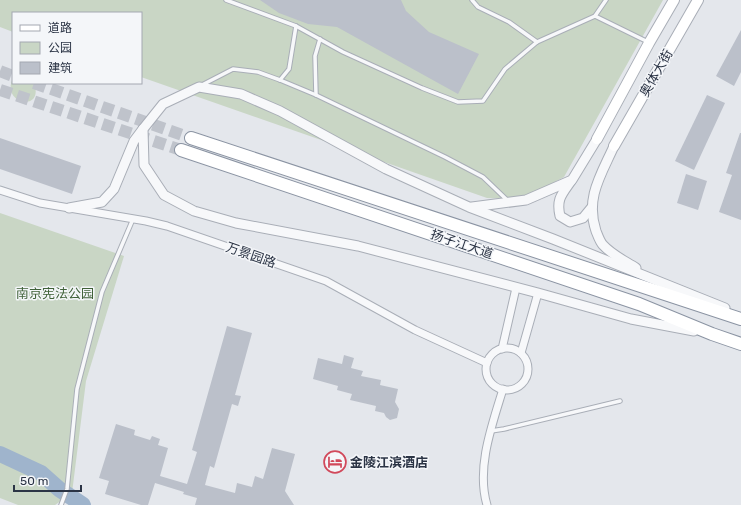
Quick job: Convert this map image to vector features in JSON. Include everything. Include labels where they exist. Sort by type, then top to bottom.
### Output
[{"type":"highway","name":"扬子江大道","points":[[191,138],[741,319]]},
{"type":"highway","name":"扬子江大道","points":[[181,150],[639,304],[712,334],[741,344]]},
{"type":"main road","name":"奥体大街","points":[[597,139],[674,0]]},
{"type":"main road","name":"奥体大街","points":[[614,146],[698,0]]},
{"type":"street","points":[[69,208],[102,202],[114,189],[134,141],[163,104],[199,87],[241,94],[280,111],[386,169],[469,207],[741,314]]},
{"type":"street","points":[[144,129],[144,165],[164,195],[194,211],[236,223],[358,246],[631,319],[712,334]]},
{"type":"street","points":[[592,207],[583,218],[570,222],[560,216],[557,206],[561,195],[597,139]]},
{"type":"street","points":[[614,146],[594,189],[592,207],[593,222],[602,245],[620,258],[673,288]]},
{"type":"street","points":[[469,207],[526,200],[572,180]]},
{"type":"street","name":"万景园路","points":[[0,190],[40,203],[167,226],[326,281],[415,330],[487,363]]},
{"type":"street","points":[[502,349],[516,288]]},
{"type":"street","points":[[521,353],[538,293]]},
{"type":"street","points":[[509,348],[521,353],[528,365],[526,378],[516,388],[510,390],[497,387],[488,376],[487,363],[490,357],[502,349],[509,348]]},
{"type":"street","points":[[488,505],[484,490],[484,463],[503,389]]},
{"type":"lane","points":[[226,0],[296,26],[344,52],[422,88],[458,102],[484,101],[505,69],[537,42],[596,16],[606,0]]},
{"type":"lane","points":[[472,0],[478,7],[509,22],[537,42]]},
{"type":"lane","points":[[596,16],[649,43]]},
{"type":"lane","points":[[280,80],[289,69],[296,26]]},
{"type":"lane","points":[[316,95],[315,56],[320,39]]},
{"type":"lane","points":[[199,87],[233,69],[258,72],[280,80],[316,95],[445,157],[483,177],[509,202]]},
{"type":"lane","points":[[61,505],[67,489],[77,390],[102,292],[133,219]]},
{"type":"lane","points":[[491,431],[620,401]]},
{"type":"green space","points":[[0,0],[663,0],[564,177],[536,191],[509,198],[487,198],[142,77],[142,12],[12,12],[12,32],[0,27]]},
{"type":"green space","points":[[12,82],[12,84],[34,84],[36,92],[34,99],[23,102],[17,99],[12,94],[11,87]]},
{"type":"green space","name":"南京宪法公园","points":[[0,213],[124,256],[86,381],[72,493],[55,505],[18,505],[0,498]]},
{"type":"building","points":[[260,0],[401,0],[406,11],[429,32],[479,54],[458,94],[337,27],[308,24],[279,13]]},
{"type":"building","points":[[741,30],[741,72],[734,86],[716,76]]},
{"type":"building","points":[[707,95],[725,103],[694,170],[675,161]]},
{"type":"building","points":[[740,133],[741,220],[719,212],[732,175],[726,173]]},
{"type":"building","points":[[0,138],[81,166],[72,194],[0,169]]},
{"type":"building","points":[[686,174],[707,181],[698,210],[677,203]]},
{"type":"building","points":[[227,326],[252,333],[235,395],[241,396],[238,406],[232,404],[214,468],[210,466],[205,485],[235,493],[237,483],[252,487],[255,476],[263,479],[272,448],[295,454],[285,491],[294,505],[195,505],[197,498],[183,494],[184,492],[155,483],[148,505],[141,505],[105,494],[109,481],[99,478],[116,424],[135,430],[134,435],[150,440],[152,436],[160,439],[158,445],[168,448],[160,476],[187,484],[197,452],[192,450]]},
{"type":"building","points":[[344,355],[354,358],[351,368],[363,371],[361,376],[381,380],[380,385],[398,389],[395,402],[399,409],[397,418],[390,420],[384,413],[375,411],[376,406],[350,400],[352,394],[337,390],[338,386],[313,379],[318,358],[342,364]]},
{"type":"waterway","points":[[0,454],[41,473],[59,489],[83,505]]},
{"type":"tunnel","points":[[0,71],[12,76]]},
{"type":"tunnel","points":[[37,84],[191,138]]},
{"type":"tunnel","points":[[0,90],[181,150]]},
{"type":"place","name":"金陵江滨酒店","points":[[335,462]]}]
